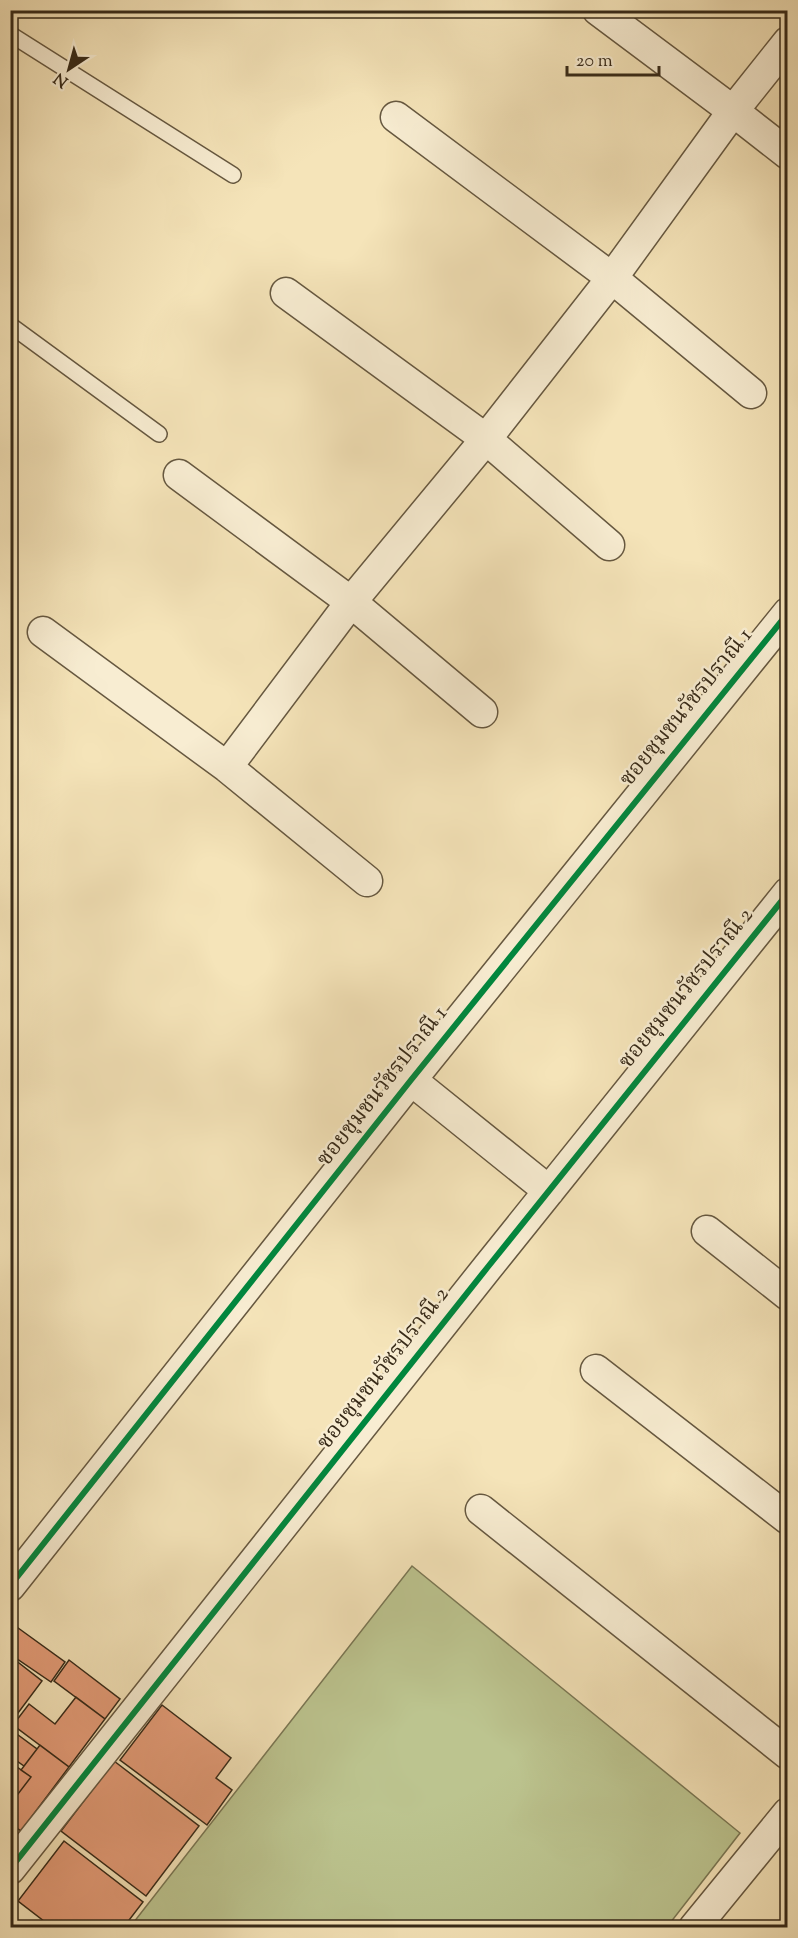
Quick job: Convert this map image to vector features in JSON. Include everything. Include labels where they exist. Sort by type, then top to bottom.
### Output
[{"type":"street","points":[[598,10],[788,154]]},
{"type":"street","points":[[227,767],[351,602],[486,439],[612,278],[733,111],[788,42]]},
{"type":"street","points":[[396,117],[612,278],[751,393]]},
{"type":"street","points":[[286,293],[486,439],[609,545]]},
{"type":"street","points":[[179,475],[351,602],[482,712]]},
{"type":"street","name":"ซอยชุมชนวัชรปราณี 1","points":[[10,1586],[411,1080],[788,613]]},
{"type":"street","points":[[43,632],[227,767],[367,881]]},
{"type":"street","name":"ซอยชุมชนวัชรปราณี 2","points":[[10,1869],[788,893]]},
{"type":"street","points":[[411,1080],[549,1191]]},
{"type":"street","points":[[707,1231],[788,1295]]},
{"type":"street","points":[[596,1370],[788,1520]]},
{"type":"street","points":[[481,1510],[788,1754]]},
{"type":"street","points":[[694,1928],[788,1813]]},
{"type":"lane","points":[[10,34],[233,175]]},
{"type":"lane","points":[[10,325],[159,434]]},
{"type":"green space","points":[[412,1566],[740,1833],[667,1927],[130,1927]]},
{"type":"building","points":[[14,1625],[65,1662],[51,1682],[10,1654],[10,1629]]},
{"type":"building","points":[[10,1656],[42,1681],[12,1721],[10,1720]]},
{"type":"building","points":[[69,1660],[120,1699],[105,1719],[54,1681]]},
{"type":"building","points":[[76,1697],[105,1719],[69,1767],[13,1725],[29,1704],[55,1724]]},
{"type":"building","points":[[162,1705],[231,1758],[216,1778],[232,1790],[207,1825],[120,1760]]},
{"type":"building","points":[[10,1729],[37,1749],[24,1766],[10,1756]]},
{"type":"building","points":[[40,1745],[69,1767],[21,1831],[10,1824],[10,1788],[18,1794],[31,1777],[21,1770]]},
{"type":"building","points":[[114,1761],[199,1826],[146,1896],[61,1831]]},
{"type":"building","points":[[10,1762],[31,1777],[18,1794],[10,1788]]},
{"type":"building","points":[[64,1841],[143,1902],[123,1928],[53,1928],[18,1901]]},
{"type":"cycle path","points":[[10,1586],[411,1080],[788,613]]},
{"type":"cycle path","points":[[10,1869],[788,893]]}]
